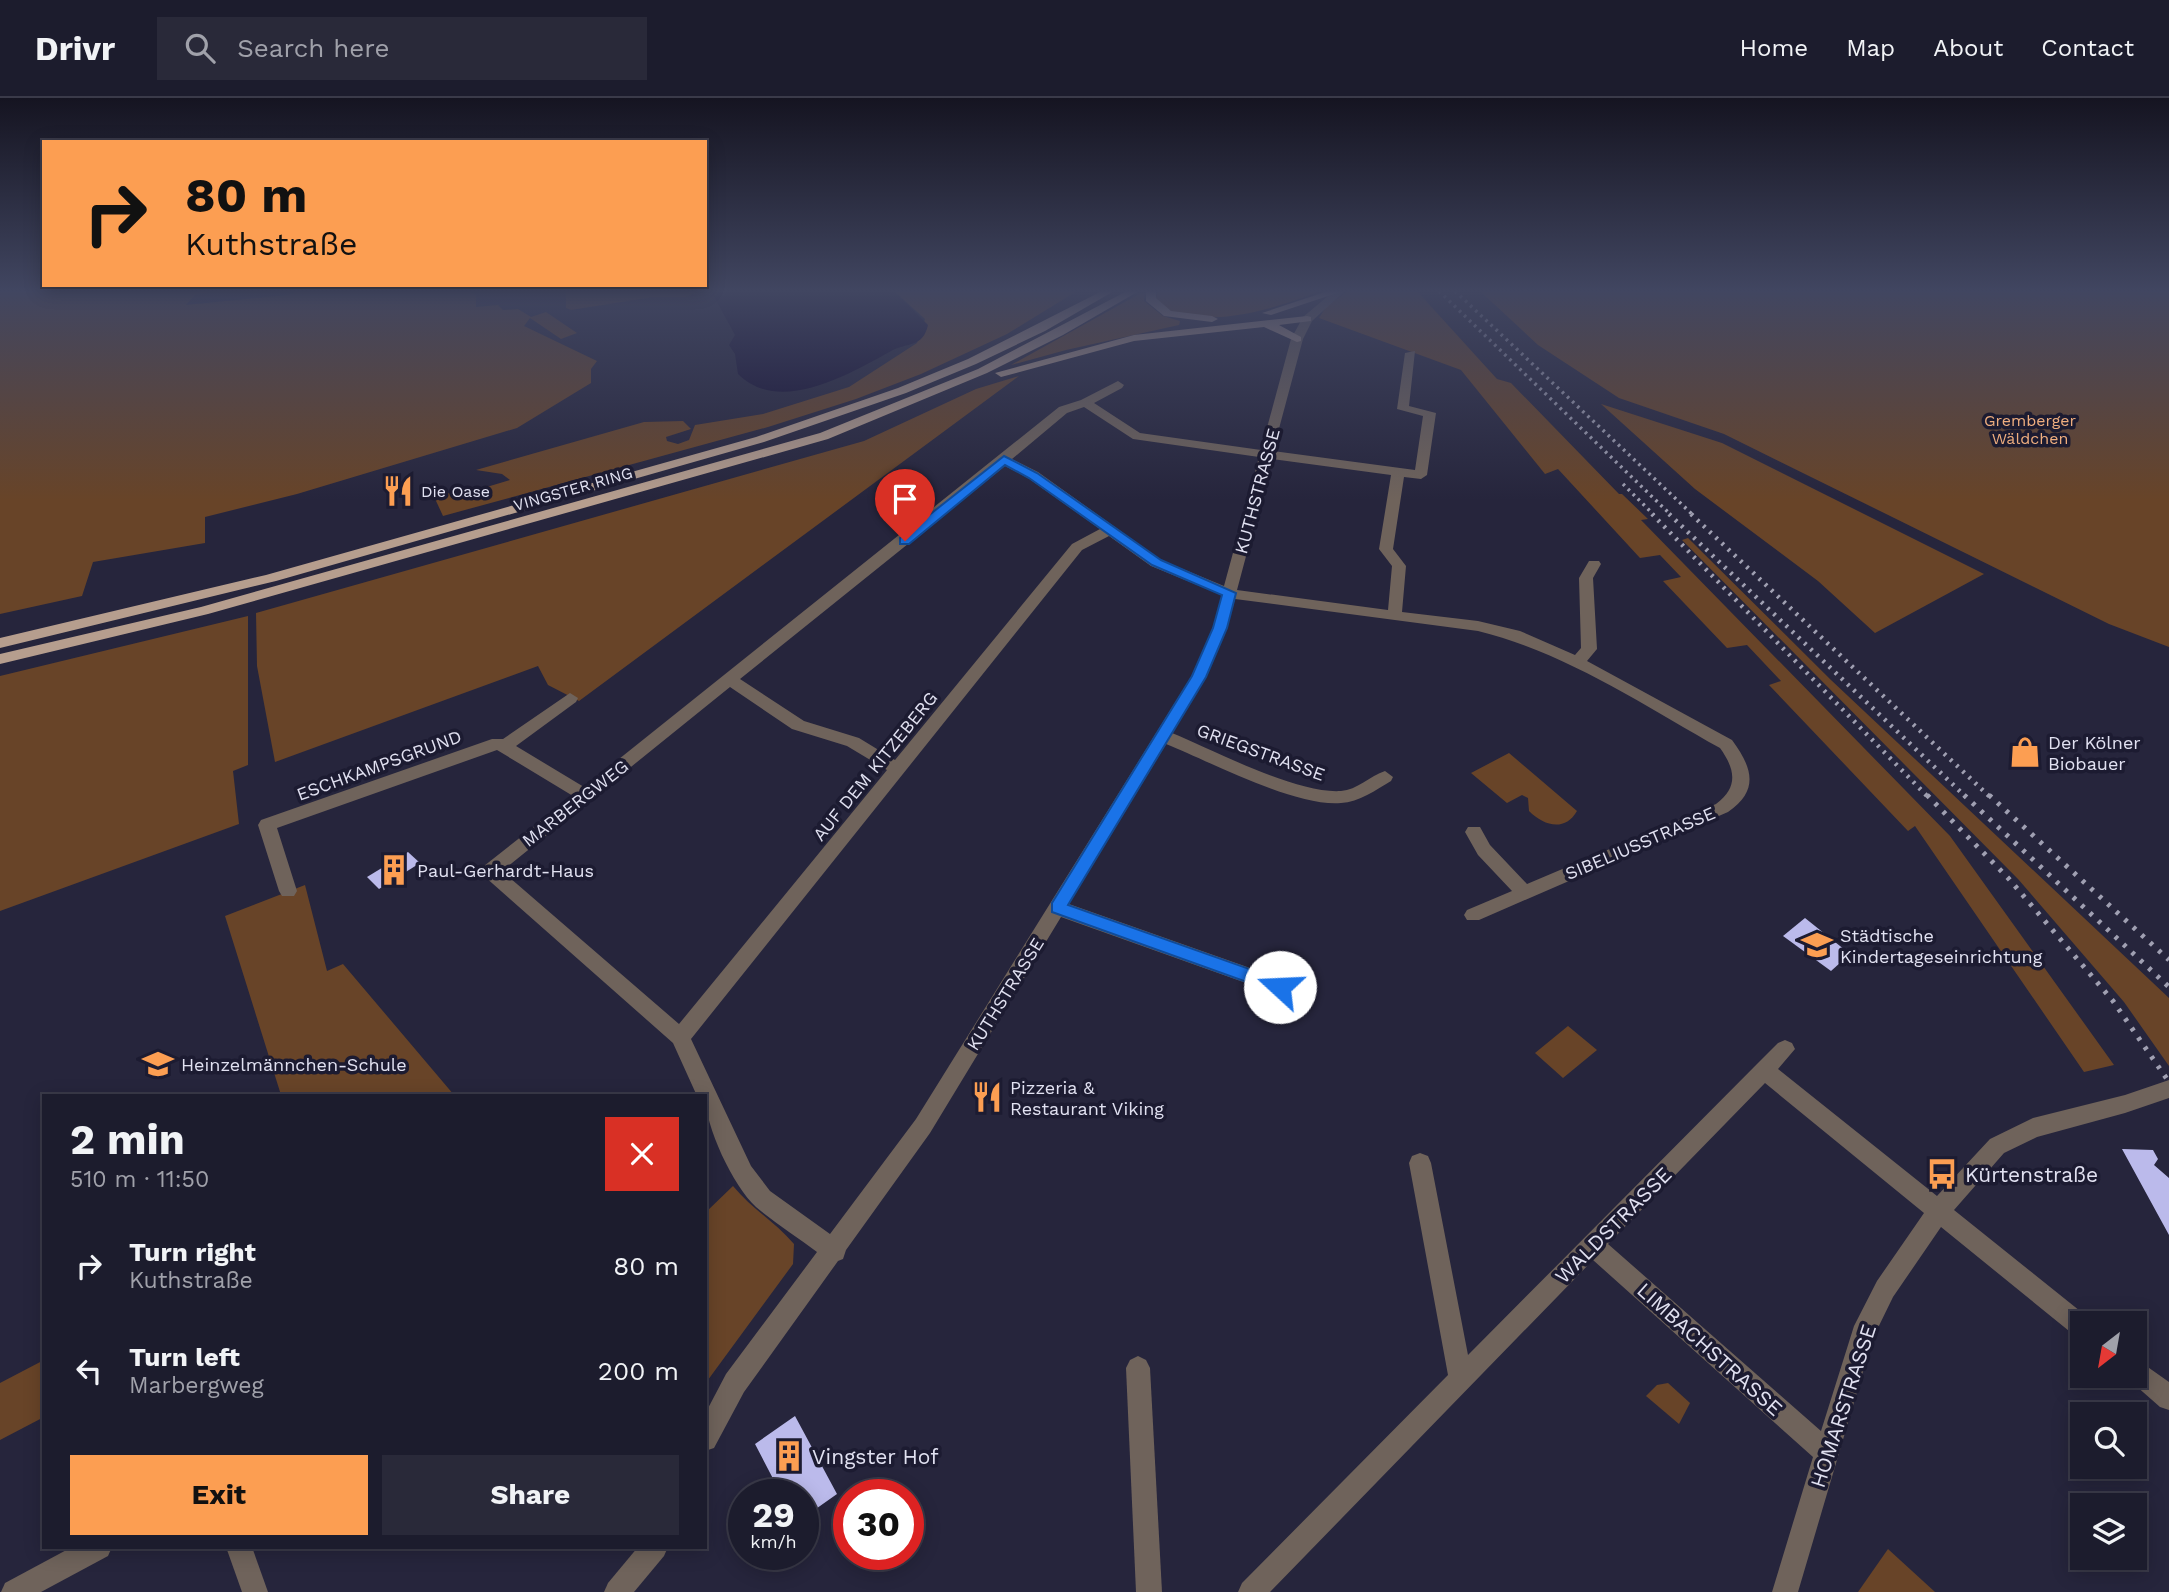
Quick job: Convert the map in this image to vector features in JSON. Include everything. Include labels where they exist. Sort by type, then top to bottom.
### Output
[{"type":"main road","name":"VINGSTER RING","points":[[0,643],[245,585],[812,424],[978,361]]},
{"type":"main road","name":"VINGSTER RING","points":[[0,659],[203,611],[824,436],[944,389],[1007,361]]},
{"type":"main road","points":[[944,389],[1045,361]]},
{"type":"street","name":"KUTHSTRASSE","points":[[707,1435],[734,1383],[835,1251],[923,1126],[1199,677],[1220,628],[1291,361]]},
{"type":"street","points":[[1085,403],[1137,436],[1421,475],[1430,413],[1403,409],[1410,361]]},
{"type":"street","name":"MARBERGWEG","points":[[706,1094],[680,1037],[490,871],[1063,410],[1085,403],[1118,385]]},
{"type":"street","points":[[1004,460],[1033,475],[1156,562],[1229,593]]},
{"type":"street","points":[[1395,614],[1399,566],[1386,549],[1398,472]]},
{"type":"street","name":"AUF DEM KITZEBERG","points":[[680,1037],[1077,547],[1109,530]]},
{"type":"street","points":[[1577,662],[1589,649],[1586,578],[1594,564]]},
{"type":"street","name":"SIBELIUSSTRASSE","points":[[1229,593],[1255,599],[1478,626],[1520,636],[1577,662],[1726,744],[1739,762],[1744,777],[1742,787],[1735,799],[1722,808],[1523,891],[1473,915]]},
{"type":"street","points":[[730,680],[798,725],[853,742],[897,769]]},
{"type":"street","name":"ESCHKAMPSGRUND","points":[[288,891],[267,825],[498,743],[504,746],[570,698]]},
{"type":"street","name":"GRIEGSTRASSE","points":[[1163,736],[1254,773],[1326,797],[1341,797],[1362,790],[1385,777]]},
{"type":"street","points":[[504,746],[585,795]]},
{"type":"street","points":[[1474,832],[1485,850],[1523,891]]},
{"type":"street","points":[[1058,908],[1280,987]]},
{"type":"street","name":"WALDSTRASSE","points":[[1251,1592],[1785,1049]]},
{"type":"street","points":[[1764,1070],[2070,1317]]},
{"type":"street","name":"HOMARSTRASSE","points":[[1785,1592],[1863,1334],[1885,1289],[1940,1211],[1997,1146],[2033,1128],[2126,1104],[2169,1089]]},
{"type":"street","name":"MARBERGWEG","points":[[707,1095],[743,1173],[762,1198],[835,1251]]},
{"type":"street","points":[[1420,1163],[1460,1378]]},
{"type":"street","name":"LIMBACHSTRASSE","points":[[1594,1246],[1827,1453]]},
{"type":"street","points":[[1138,1367],[1149,1592]]},
{"type":"street","points":[[2147,1380],[2169,1398]]},
{"type":"street","points":[[15,1592],[95,1549]]},
{"type":"street","points":[[240,1549],[255,1592]]},
{"type":"street","points":[[617,1592],[653,1549]]},
{"type":"green space","points":[[0,361],[597,361],[591,369],[591,383],[517,428],[297,494],[205,517],[205,543],[93,562],[82,596],[0,614]]},
{"type":"green space","points":[[890,361],[950,361],[856,399],[768,427],[443,516],[431,490],[460,495],[510,480],[502,474],[476,470],[644,422],[683,421],[691,429],[666,437],[667,441],[678,444],[689,440],[695,425],[763,414],[849,387]]},
{"type":"green space","points":[[1436,361],[1480,361],[1497,379],[1511,383],[1619,494],[1648,519],[1641,520],[1950,836],[2114,1065],[2084,1072],[1915,826],[1908,831],[1769,685],[1781,681],[1747,645],[1727,648],[1663,581],[1681,577],[1660,555],[1640,558],[1558,469],[1545,474],[1461,370]]},
{"type":"green space","name":"Gremberger Wäldchen","points":[[1562,361],[2169,361],[2169,647],[2109,624],[1724,434],[1619,398]]},
{"type":"green space","points":[[1019,376],[579,701],[548,685],[538,666],[275,762],[257,666],[256,613],[864,441],[976,389]]},
{"type":"green space","points":[[1601,404],[1722,443],[1984,574],[1875,633],[1818,581],[1695,489]]},
{"type":"green space","points":[[1688,538],[1831,680],[2169,998],[2169,1066],[2124,1002],[2018,879],[1682,540]]},
{"type":"green space","points":[[248,616],[248,765],[233,771],[239,824],[0,911],[0,676]]},
{"type":"green space","points":[[1509,753],[1577,811],[1572,818],[1560,824],[1541,820],[1529,811],[1528,798],[1522,795],[1507,803],[1471,773]]},
{"type":"green space","points":[[305,885],[327,971],[343,964],[453,1094],[281,1094],[225,916]]},
{"type":"green space","points":[[1568,1026],[1597,1050],[1563,1078],[1535,1053]]},
{"type":"green space","points":[[733,1186],[794,1244],[793,1264],[707,1381],[707,1211]]},
{"type":"green space","points":[[42,1361],[42,1418],[0,1440],[0,1383]]},
{"type":"green space","points":[[1668,1383],[1690,1403],[1679,1424],[1646,1396],[1657,1385]]},
{"type":"green space","points":[[1888,1549],[1935,1592],[1858,1592]]},
{"type":"shaded area","points":[[736,361],[873,361],[836,379],[794,391],[774,391],[755,386],[738,374]]},
{"type":"building","name":"Paul-Gerhardt-Haus","points":[[408,852],[420,863],[379,889],[367,877]]},
{"type":"building","name":"Städtische Kindertageseinrichtung","points":[[1805,918],[1850,954],[1831,971],[1783,936]]},
{"type":"building","points":[[2122,1149],[2153,1150],[2158,1159],[2154,1165],[2169,1178],[2169,1235]]},
{"type":"building","name":"Vingster Hof","points":[[795,1416],[833,1487],[833,1497],[819,1507],[819,1479],[773,1479],[755,1444]]},
{"type":"railway","points":[[1511,361],[1671,515]]},
{"type":"railway","points":[[1529,361],[1693,515]]},
{"type":"railway","points":[[1623,484],[1654,515]]},
{"type":"railway","points":[[1652,514],[1928,797]]},
{"type":"railway","points":[[1669,514],[1966,797]]},
{"type":"railway","points":[[1691,514],[1990,797]]},
{"type":"railway","points":[[1927,795],[2009,879],[2113,1001],[2169,1082]]},
{"type":"railway","points":[[1964,795],[2169,987]]},
{"type":"railway","points":[[1989,795],[2169,960]]},
{"type":"place","name":"Die Oase","points":[[398,491]]},
{"type":"place","name":"Der Kölner Biobauer","points":[[2025,752]]},
{"type":"place","name":"Paul-Gerhardt-Haus","points":[[394,870]]},
{"type":"place","name":"Städtische Kindertageseinrichtung","points":[[1817,945]]},
{"type":"place","name":"Heinzelmännchen-Schule","points":[[158,1064]]},
{"type":"place","name":"Pizzeria & Restaurant Viking","points":[[987,1097]]},
{"type":"place","name":"Kürtenstraße","points":[[1942,1174]]},
{"type":"place","name":"Vingster Hof","points":[[789,1456]]},
{"type":"route","points":[[905,541],[1004,460],[1033,475],[1137,551],[1177,573],[1229,593],[1220,628],[1199,677],[1058,908],[1280,987]]}]
